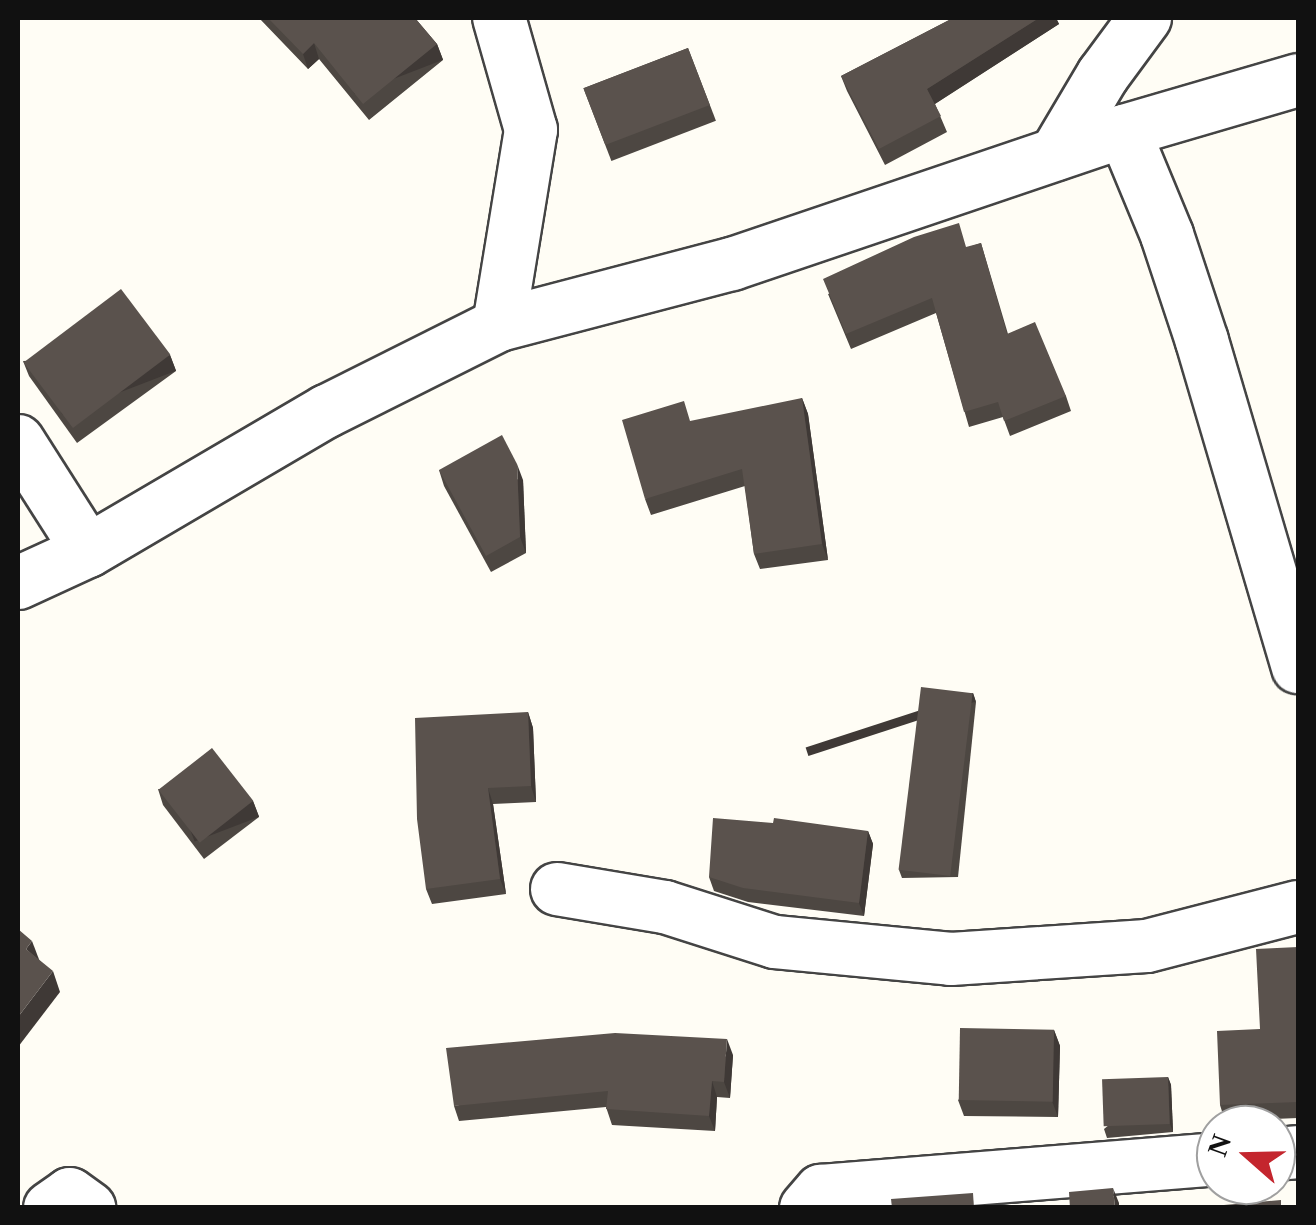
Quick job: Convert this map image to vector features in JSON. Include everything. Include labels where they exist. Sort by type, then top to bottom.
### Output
[{"type":"street","points":[[499,18],[531,130],[499,325]]},
{"type":"street","points":[[1056,154],[1103,75],[1145,18]]},
{"type":"street","points":[[18,583],[88,551],[327,411],[499,325],[732,264],[1124,131],[1298,80]]},
{"type":"street","points":[[1124,131],[1179,270],[1291,631],[1298,668]]},
{"type":"street","points":[[18,441],[88,551]]},
{"type":"street","points":[[557,888],[665,907],[775,942],[951,959],[1147,946],[1298,907]]},
{"type":"street","points":[[806,1208],[821,1192],[1196,1160]]},
{"type":"street","points":[[50,1208],[70,1194],[88,1208]]},
{"type":"building","points":[[268,18],[415,18],[437,44],[363,104],[314,43],[303,54]]},
{"type":"building","points":[[953,18],[1039,18],[927,89],[941,116],[879,149],[841,76]]},
{"type":"building","points":[[688,48],[710,105],[605,145],[583,88]]},
{"type":"building","points":[[959,223],[966,247],[981,243],[1007,334],[1035,322],[1066,396],[1004,421],[998,402],[964,412],[932,298],[846,334],[823,279],[914,237]]},
{"type":"building","points":[[121,289],[170,354],[73,428],[24,362]]},
{"type":"building","points":[[802,398],[822,544],[754,554],[742,469],[645,499],[622,420],[684,401],[690,421]]},
{"type":"building","points":[[502,435],[517,464],[520,537],[486,556],[439,470]]},
{"type":"building","points":[[921,687],[973,693],[950,876],[899,870]]},
{"type":"building","points":[[528,712],[531,786],[488,788],[500,879],[426,889],[417,819],[415,718]]},
{"type":"building","points":[[212,748],[253,801],[200,843],[158,790]]},
{"type":"building","points":[[713,818],[773,823],[774,818],[868,831],[859,903],[743,888],[709,877]]},
{"type":"building","points":[[18,929],[32,941],[26,949],[53,971],[18,1017]]},
{"type":"building","points":[[1298,947],[1298,1102],[1220,1105],[1217,1031],[1260,1029],[1256,949]]},
{"type":"building","points":[[960,1028],[1054,1030],[1053,1102],[959,1100]]},
{"type":"building","points":[[615,1033],[727,1039],[724,1082],[712,1081],[709,1116],[606,1109],[608,1091],[454,1106],[446,1048]]},
{"type":"building","points":[[1168,1077],[1170,1124],[1104,1126],[1102,1079]]},
{"type":"building","points":[[1113,1188],[1115,1208],[1070,1208],[1069,1192]]},
{"type":"building","points":[[973,1193],[974,1208],[892,1208],[891,1199]]},
{"type":"building","points":[[1224,1205],[1281,1205],[1281,1208],[1190,1208]]}]
